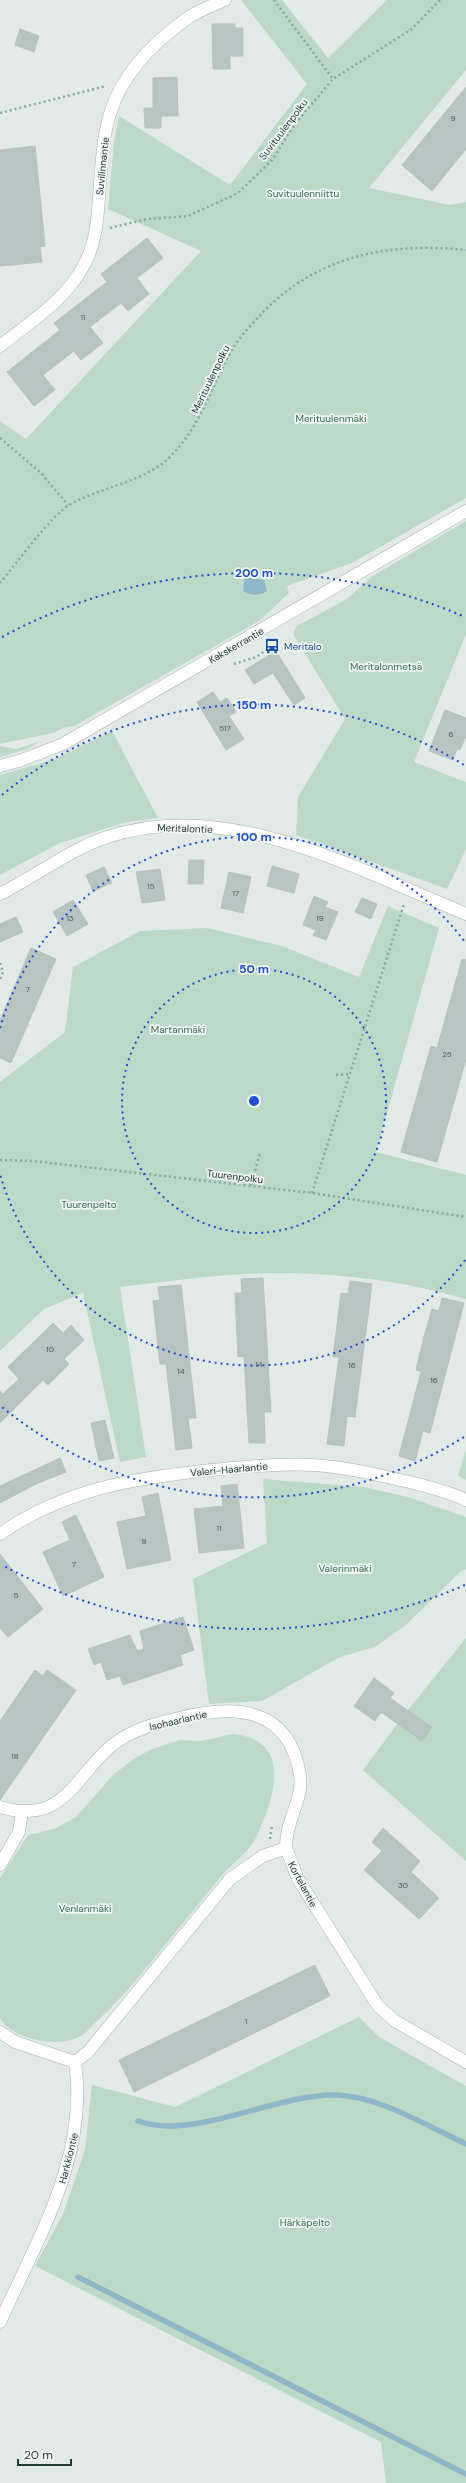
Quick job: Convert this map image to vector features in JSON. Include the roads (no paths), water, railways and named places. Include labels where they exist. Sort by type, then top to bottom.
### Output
[{"type":"street","name":"Suvilinnantie","points":[[0,346],[41,315],[68,288],[84,265],[96,232],[103,144],[109,114],[124,81],[148,53],[190,16],[225,0]]},
{"type":"street","name":"Kakskerrantie","points":[[0,766],[19,761],[63,744],[466,511]]},
{"type":"street","name":"Meritalontie","points":[[0,894],[82,848],[107,838],[155,826],[176,825],[235,831],[304,848],[466,913]]},
{"type":"street","name":"Valeri-Haarlantie","points":[[0,1534],[46,1507],[111,1484],[141,1478],[244,1467],[286,1465],[348,1469],[422,1485],[466,1500]]},
{"type":"street","name":"Isohaarlantie","points":[[0,1807],[22,1811],[49,1807],[76,1786],[100,1756],[114,1743],[130,1733],[190,1715],[233,1710],[254,1713],[275,1725],[286,1736],[298,1760],[301,1777],[299,1793],[288,1823],[286,1848]]},
{"type":"street","points":[[0,1865],[19,1832],[22,1811]]},
{"type":"street","name":"Kortelantie","points":[[75,2062],[88,2052],[230,1879],[263,1856],[286,1848],[298,1879],[378,2006],[394,2021],[466,2062]]},
{"type":"street","points":[[0,2032],[15,2042],[75,2062]]},
{"type":"street","name":"Harkkiontie","points":[[0,2322],[55,2202],[67,2168],[74,2141],[79,2088],[75,2062]]},
{"type":"water","points":[[245,577],[264,580],[267,591],[255,595],[243,591]]},
{"type":"waterway","points":[[138,2121],[160,2126],[184,2125],[235,2115],[287,2101],[336,2095],[352,2097],[386,2106],[466,2144]]},
{"type":"waterway","points":[[78,2277],[466,2474]]},
{"type":"place","name":"Meritalo","points":[[272,646]]},
{"type":"park label","name":"Suvituulenniittu","points":[[303,193]]},
{"type":"park label","name":"Merituulenmäki","points":[[331,418]]},
{"type":"park label","name":"Meritalonmetsä","points":[[386,666]]},
{"type":"park label","name":"Martanmäki","points":[[178,1029]]},
{"type":"park label","name":"Tuurenpelto","points":[[89,1204]]},
{"type":"park label","name":"Valerinmäki","points":[[345,1568]]},
{"type":"park label","name":"Venlanmäki","points":[[85,1908]]},
{"type":"park label","name":"Härkäpelto","points":[[305,2222]]}]
